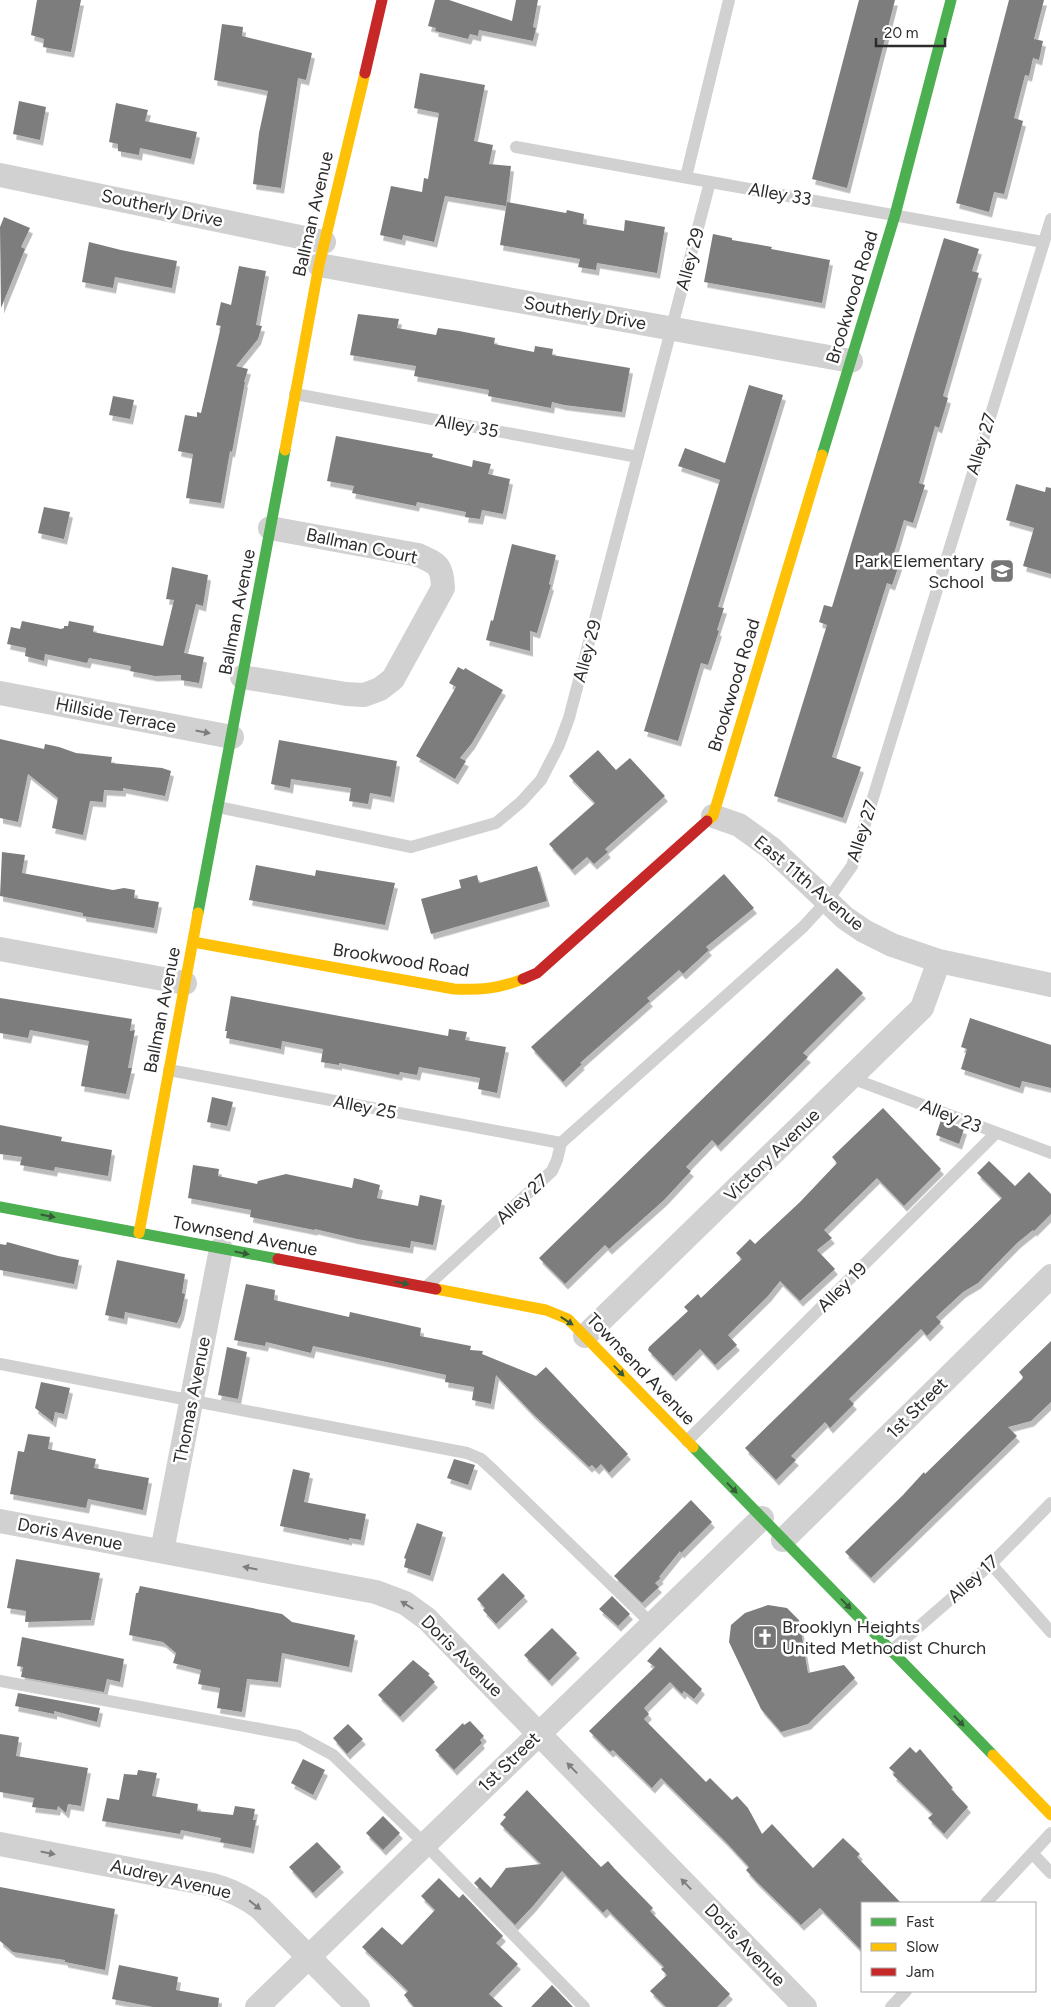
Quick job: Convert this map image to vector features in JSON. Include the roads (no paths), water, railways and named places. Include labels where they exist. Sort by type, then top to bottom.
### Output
[{"type":"street","name":"Ballman Avenue","points":[[139,1233],[319,265],[382,0]]},
{"type":"street","name":"Brookwood Road","points":[[193,942],[454,989],[486,990],[511,984],[537,973],[713,816],[895,215],[951,0]]},
{"type":"street","name":"Southerly Drive","points":[[0,175],[324,242]]},
{"type":"street","name":"Southerly Drive","points":[[319,265],[851,361]]},
{"type":"street","name":"Ballman Court","points":[[242,677],[346,694],[364,694],[380,689],[393,679],[444,588],[442,572],[434,562],[418,555],[270,528]]},
{"type":"street","name":"Hillside Terrace","points":[[0,693],[232,737]]},
{"type":"street","name":"East 11th Avenue","points":[[713,816],[739,825],[771,848],[845,918],[864,931],[892,945],[939,961],[1051,986]]},
{"type":"street","points":[[0,949],[185,983]]},
{"type":"street","name":"Victory Avenue","points":[[585,1336],[922,1008],[939,961]]},
{"type":"street","name":"Townsend Avenue","points":[[0,1207],[546,1310],[568,1319],[1051,1815]]},
{"type":"street","name":"Thomas Avenue","points":[[162,1552],[222,1249]]},
{"type":"street","name":"1st Street","points":[[783,1540],[1051,1276]]},
{"type":"street","name":"1st Street","points":[[257,2007],[762,1518]]},
{"type":"street","name":"Doris Avenue","points":[[0,1521],[376,1592],[405,1602],[427,1619],[806,2007]]},
{"type":"street","name":"Audrey Avenue","points":[[0,1844],[214,1885],[244,1896],[260,1908],[358,2007]]},
{"type":"lane","points":[[686,177],[729,0]]},
{"type":"lane","name":"Alley 33","points":[[516,147],[1043,242]]},
{"type":"lane","name":"Alley 29","points":[[218,807],[411,847],[496,823],[522,802],[541,780],[559,745],[569,718],[710,182]]},
{"type":"lane","name":"Alley 27","points":[[426,1288],[552,1171],[561,1143],[803,926],[827,901],[852,866],[1051,219]]},
{"type":"lane","name":"Alley 35","points":[[295,394],[638,457]]},
{"type":"lane","name":"Alley 25","points":[[169,1070],[561,1143]]},
{"type":"lane","name":"Alley 23","points":[[850,1078],[1051,1154]]},
{"type":"lane","name":"Alley 19","points":[[687,1441],[996,1133]]},
{"type":"lane","points":[[0,1364],[467,1452],[481,1459],[652,1624]]},
{"type":"lane","name":"Alley 17","points":[[891,1651],[991,1564],[1051,1503]]},
{"type":"lane","points":[[991,1564],[1051,1632]]},
{"type":"lane","points":[[0,1681],[298,1736],[333,1755],[425,1844],[584,2007]]},
{"type":"lane","points":[[1040,1804],[1051,1792]]},
{"type":"lane","points":[[987,1902],[1051,1832]]},
{"type":"lane","points":[[1032,1853],[1051,1872]]},
{"type":"lane","points":[[892,2007],[905,1992]]},
{"type":"place","name":"Park Elementary School","points":[[1002,571]]},
{"type":"place","name":"Brooklyn Heights United Methodist Church","points":[[765,1637]]}]
